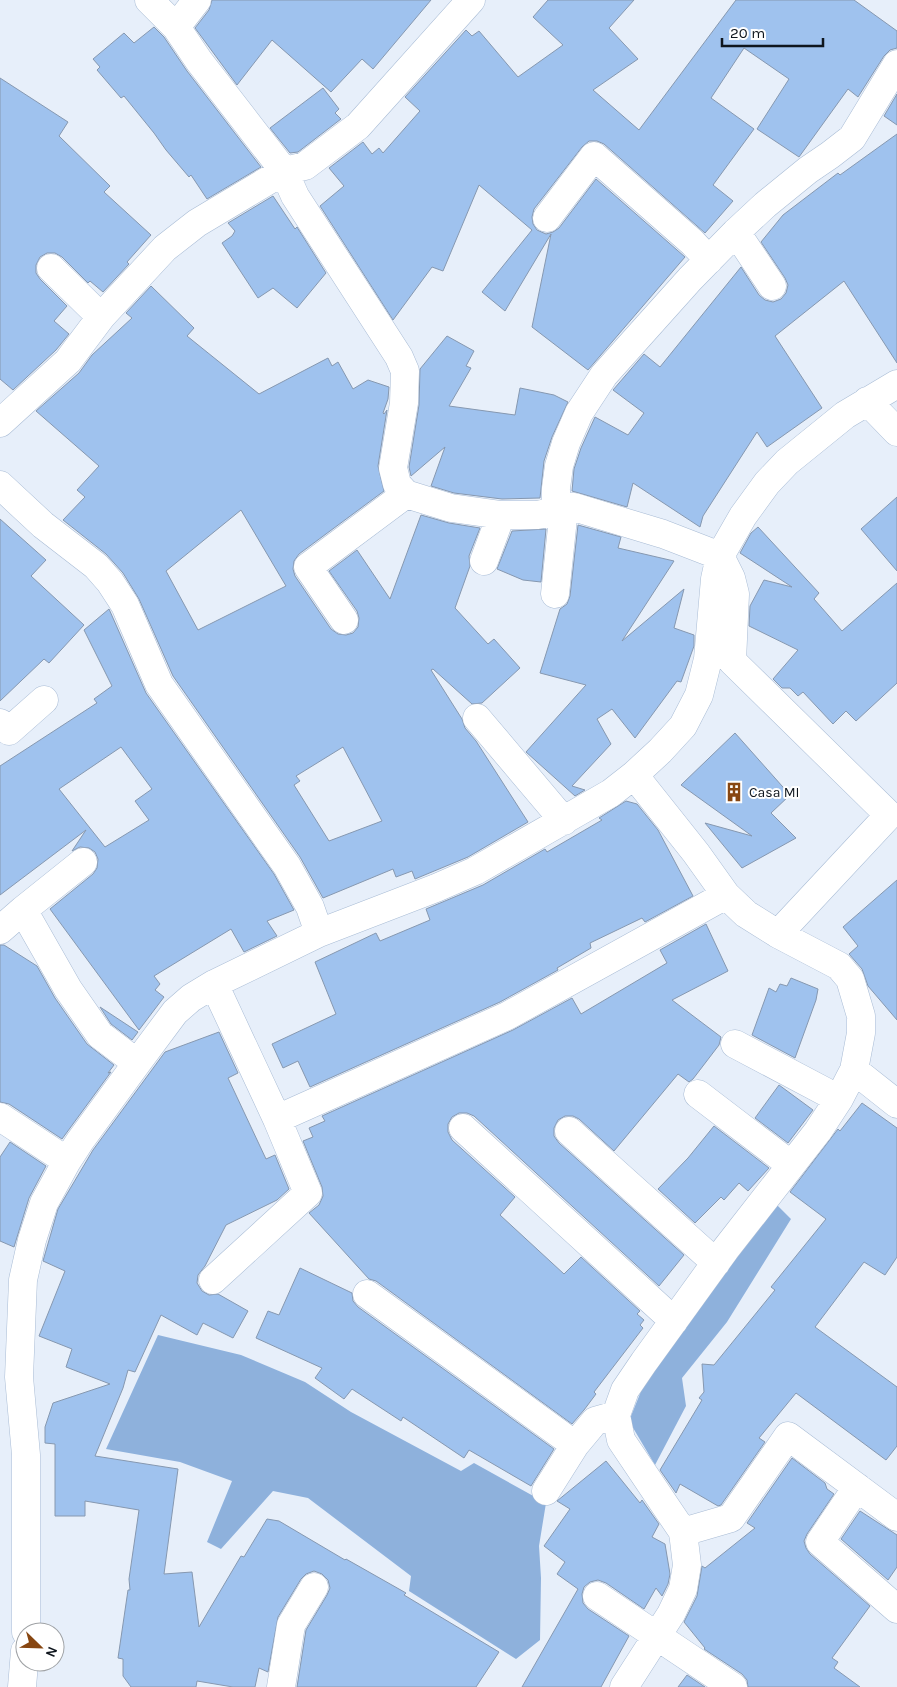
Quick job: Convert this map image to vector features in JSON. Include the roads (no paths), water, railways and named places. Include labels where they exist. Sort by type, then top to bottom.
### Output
[{"type":"street","points":[[149,0],[176,27],[284,171],[295,196],[393,347],[405,371],[404,403],[393,468],[397,484],[406,494],[451,508],[501,515],[537,515],[547,512],[556,506],[574,507],[663,534],[720,556],[731,578],[735,594],[732,661],[893,819],[778,934]]},
{"type":"street","points":[[176,27],[197,0]]},
{"type":"street","points":[[0,423],[68,360],[101,316],[166,248],[196,223],[284,171],[305,166],[358,126],[471,0]]},
{"type":"street","points":[[555,594],[563,518],[556,506],[556,488],[559,466],[566,443],[579,413],[604,376],[736,232],[765,205],[808,170],[830,156],[852,138],[897,64]]},
{"type":"street","points":[[547,218],[586,150],[692,242],[709,260]]},
{"type":"street","points":[[736,232],[772,286]]},
{"type":"street","points":[[50,268],[101,316]]},
{"type":"street","points":[[26,1622],[26,1456],[19,1377],[23,1280],[32,1240],[44,1203],[80,1140],[175,1012],[191,998],[214,984],[319,934],[475,871],[611,793],[660,751],[683,726],[699,695],[708,659],[715,579],[720,556],[743,516],[767,483],[787,462],[845,414],[897,384]]},
{"type":"street","points":[[867,401],[897,432]]},
{"type":"street","points":[[0,485],[43,525],[96,566],[110,582],[124,605],[159,684],[287,866],[310,906],[319,934]]},
{"type":"street","points":[[344,620],[308,567],[406,494]]},
{"type":"street","points":[[484,561],[501,515]]},
{"type":"street","points":[[0,723],[9,731],[44,700]]},
{"type":"street","points":[[477,718],[564,821]]},
{"type":"street","points":[[624,1687],[671,1614],[683,1589],[687,1565],[683,1532],[621,1440],[616,1415],[625,1390],[716,1263],[818,1131],[839,1099],[854,1070],[861,1033],[861,1016],[850,979],[839,966],[778,934],[746,914],[726,895],[634,775]]},
{"type":"street","points":[[0,930],[82,862]]},
{"type":"street","points":[[277,1119],[507,1016],[726,895]]},
{"type":"street","points":[[23,910],[68,988],[100,1035],[137,1063]]},
{"type":"street","points":[[213,1280],[308,1193],[277,1119],[214,984]]},
{"type":"street","points":[[735,1044],[839,1099]]},
{"type":"street","points":[[854,1070],[897,1104]]},
{"type":"street","points":[[698,1094],[791,1165]]},
{"type":"street","points":[[0,1116],[68,1161]]},
{"type":"street","points":[[463,1128],[674,1321]]},
{"type":"street","points":[[569,1131],[716,1263]]},
{"type":"street","points":[[367,1294],[575,1445]]},
{"type":"street","points":[[546,1491],[575,1445],[595,1421],[616,1415]]},
{"type":"street","points":[[683,1532],[731,1518],[788,1436],[897,1517]]},
{"type":"street","points":[[857,1487],[820,1542],[897,1610]]},
{"type":"street","points":[[281,1687],[291,1625],[314,1588]]},
{"type":"street","points":[[597,1596],[732,1687]]},
{"type":"street","points":[[22,1687],[23,1672]]},
{"type":"place","name":"Casa MI","points":[[734,792]]}]
